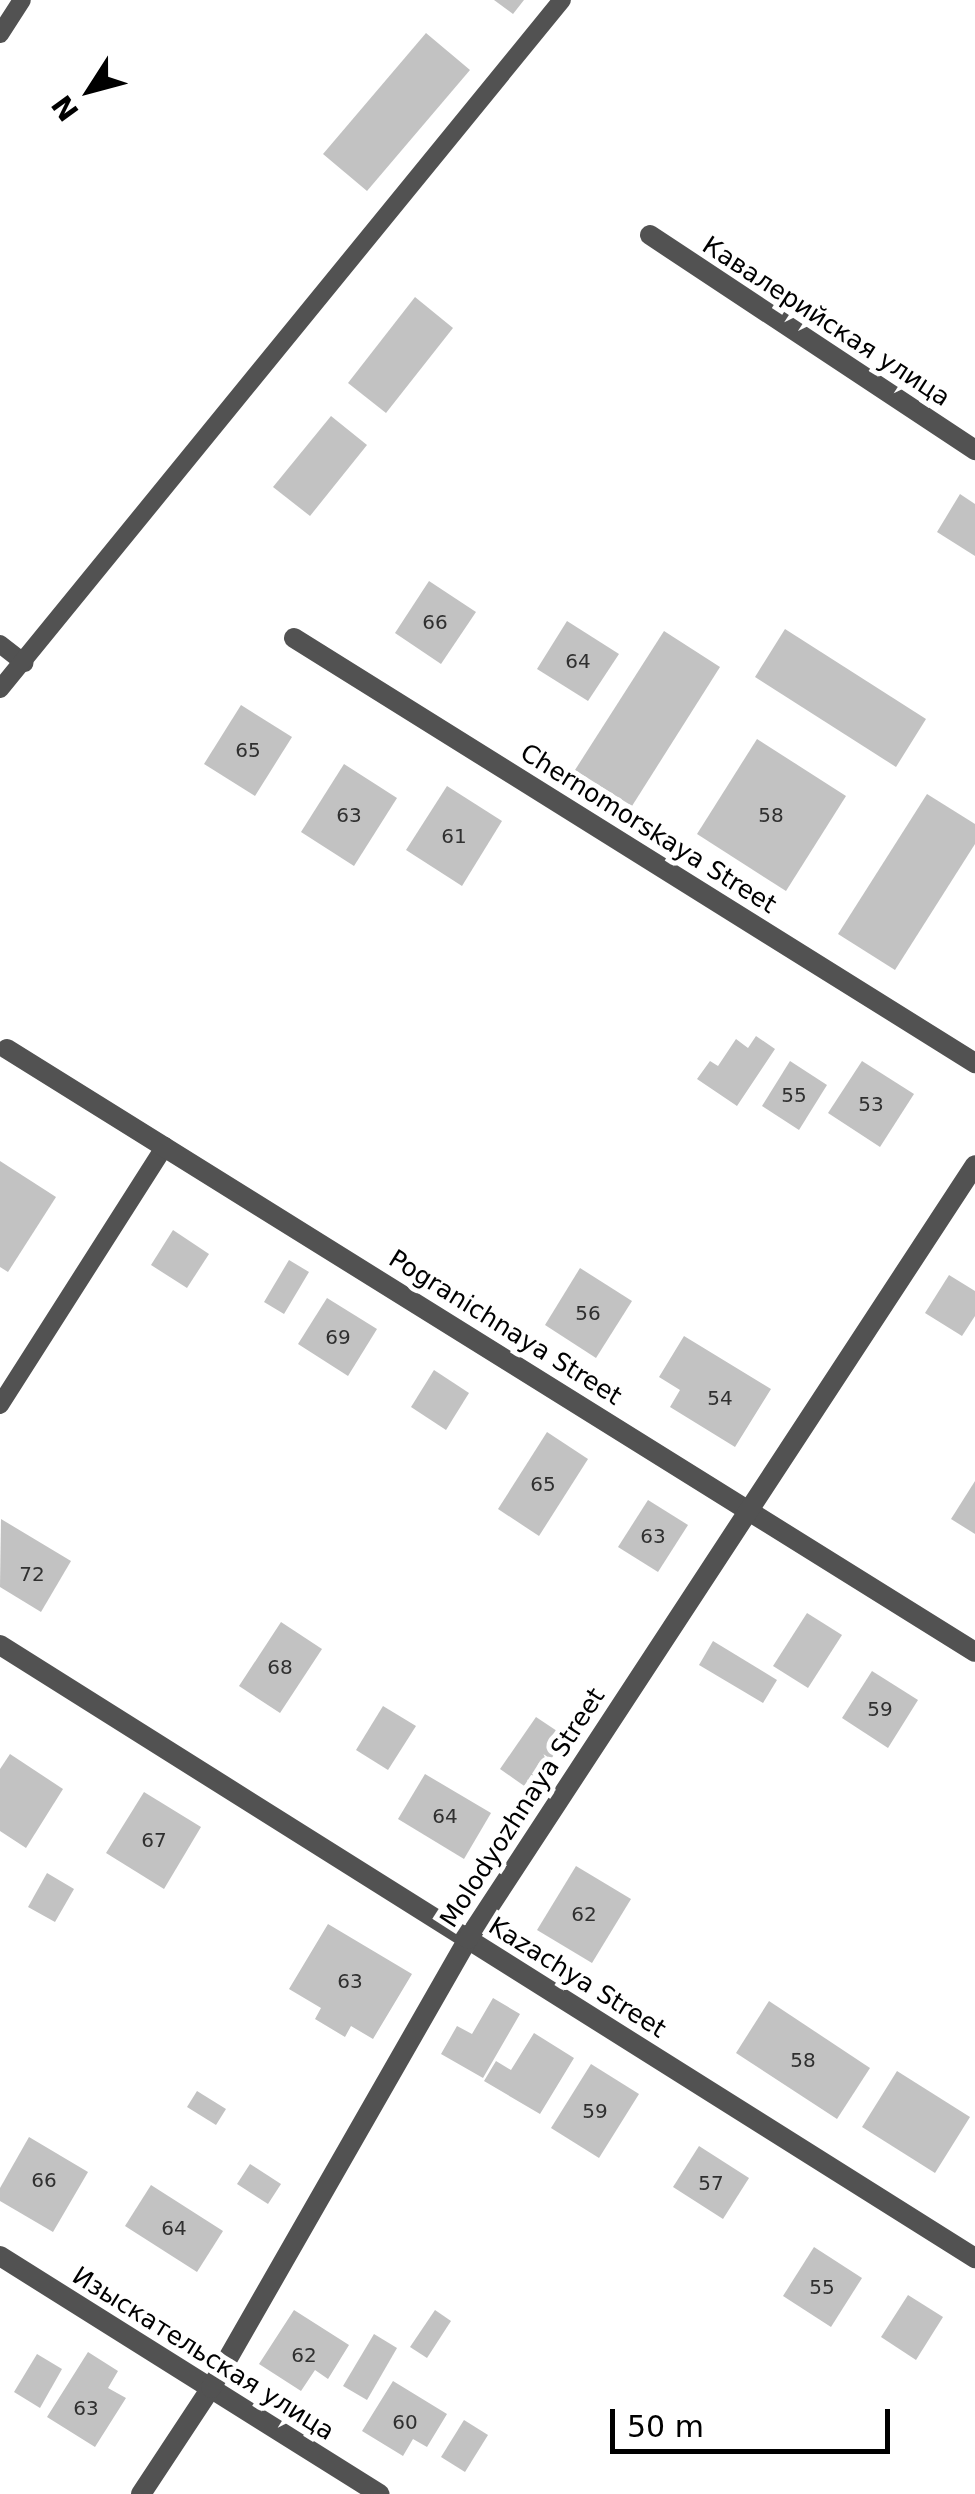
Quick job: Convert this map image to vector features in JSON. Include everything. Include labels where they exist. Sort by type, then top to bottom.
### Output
[{"type":"street","name":"Кавалерийская улица","points":[[650,235],[975,450]]},
{"type":"street","name":"Chernomorskaya Street","points":[[294,638],[975,1063]]},
{"type":"street","name":"Pogranichnaya Street","points":[[7,1048],[975,1652]]},
{"type":"street","name":"Molodyozhnaya Street","points":[[140,2494],[212,2388],[468,1939],[746,1507],[975,1165]]},
{"type":"street","name":"Kazachya Street","points":[[0,1645],[975,2258]]},
{"type":"street","name":"Изыскательская улица","points":[[0,2256],[379,2494]]},
{"type":"lane","points":[[0,34],[22,0]]},
{"type":"lane","points":[[0,689],[562,0]]},
{"type":"lane","points":[[0,644],[24,663]]},
{"type":"lane","points":[[0,1405],[165,1146]]},
{"type":"building","points":[[494,0],[524,0],[513,14]]},
{"type":"building","points":[[426,33],[470,70],[367,191],[323,154]]},
{"type":"building","points":[[415,297],[453,328],[386,413],[348,383]]},
{"type":"building","points":[[331,416],[367,445],[310,516],[273,487]]},
{"type":"building","points":[[960,494],[975,504],[975,556],[937,532]]},
{"type":"building","points":[[429,581],[476,612],[441,664],[395,633]]},
{"type":"building","points":[[567,621],[619,654],[588,701],[537,669]]},
{"type":"building","points":[[785,629],[926,719],[896,767],[755,677]]},
{"type":"building","points":[[664,631],[720,667],[632,806],[575,770]]},
{"type":"building","points":[[241,705],[292,737],[255,796],[204,764]]},
{"type":"building","points":[[757,739],[846,796],[786,891],[697,834]]},
{"type":"building","points":[[344,764],[397,798],[354,866],[301,832]]},
{"type":"building","points":[[447,786],[502,821],[462,886],[406,850]]},
{"type":"building","points":[[927,794],[975,824],[975,844],[895,970],[838,934]]},
{"type":"building","points":[[756,1036],[775,1049],[737,1106],[697,1079],[710,1061],[718,1066],[736,1039],[748,1048]]},
{"type":"building","points":[[790,1061],[827,1085],[799,1130],[762,1106]]},
{"type":"building","points":[[862,1061],[914,1094],[880,1147],[828,1113]]},
{"type":"building","points":[[0,1161],[56,1197],[8,1272],[0,1267]]},
{"type":"building","points":[[173,1230],[209,1254],[187,1288],[151,1265]]},
{"type":"building","points":[[289,1260],[309,1272],[284,1314],[264,1302]]},
{"type":"building","points":[[580,1268],[632,1301],[596,1358],[545,1325]]},
{"type":"building","points":[[949,1275],[975,1291],[975,1316],[962,1336],[925,1313]]},
{"type":"building","points":[[327,1298],[377,1329],[348,1376],[298,1344]]},
{"type":"building","points":[[684,1336],[771,1389],[735,1447],[670,1407],[680,1390],[659,1377]]},
{"type":"building","points":[[434,1370],[469,1393],[446,1430],[411,1407]]},
{"type":"building","points":[[547,1432],[588,1459],[539,1536],[498,1509]]},
{"type":"building","points":[[975,1481],[975,1534],[951,1519]]},
{"type":"building","points":[[648,1500],[688,1525],[658,1572],[618,1547]]},
{"type":"building","points":[[1,1519],[71,1561],[41,1612],[0,1587]]},
{"type":"building","points":[[807,1613],[842,1635],[808,1688],[773,1666]]},
{"type":"building","points":[[281,1622],[322,1649],[280,1713],[239,1686]]},
{"type":"building","points":[[713,1641],[777,1680],[763,1703],[699,1665]]},
{"type":"building","points":[[872,1671],[918,1700],[888,1748],[842,1718]]},
{"type":"building","points":[[383,1706],[416,1726],[388,1770],[356,1750]]},
{"type":"building","points":[[536,1717],[566,1737],[530,1790],[500,1769]]},
{"type":"building","points":[[10,1754],[63,1789],[26,1848],[0,1831],[0,1769]]},
{"type":"building","points":[[425,1774],[491,1813],[464,1859],[398,1819]]},
{"type":"building","points":[[144,1792],[201,1827],[164,1889],[106,1853]]},
{"type":"building","points":[[576,1866],[631,1899],[592,1963],[537,1930]]},
{"type":"building","points":[[47,1873],[74,1889],[55,1922],[28,1907]]},
{"type":"building","points":[[328,1924],[412,1974],[373,2039],[351,2026],[345,2037],[315,2019],[321,2008],[289,1989]]},
{"type":"building","points":[[493,1998],[520,2014],[483,2078],[441,2054],[457,2026],[472,2034]]},
{"type":"building","points":[[769,2001],[870,2068],[837,2119],[736,2053]]},
{"type":"building","points":[[534,2033],[574,2058],[540,2114],[484,2081],[496,2061],[511,2070]]},
{"type":"building","points":[[591,2064],[639,2094],[599,2158],[551,2128]]},
{"type":"building","points":[[897,2071],[970,2117],[935,2173],[862,2127]]},
{"type":"building","points":[[197,2091],[226,2109],[216,2125],[187,2107]]},
{"type":"building","points":[[29,2137],[88,2172],[53,2232],[0,2201],[0,2188]]},
{"type":"building","points":[[699,2146],[749,2178],[723,2219],[673,2187]]},
{"type":"building","points":[[250,2164],[281,2184],[268,2204],[237,2184]]},
{"type":"building","points":[[151,2185],[223,2231],[197,2272],[125,2226]]},
{"type":"building","points":[[814,2247],[862,2278],[831,2327],[783,2296]]},
{"type":"building","points":[[908,2295],[943,2317],[916,2360],[881,2337]]},
{"type":"building","points":[[294,2310],[349,2345],[328,2379],[315,2370],[301,2391],[259,2364]]},
{"type":"building","points":[[435,2310],[451,2321],[427,2358],[410,2347]]},
{"type":"building","points":[[374,2334],[397,2348],[367,2400],[343,2386]]},
{"type":"building","points":[[88,2352],[118,2371],[108,2388],[126,2398],[95,2447],[47,2417]]},
{"type":"building","points":[[37,2354],[62,2369],[40,2408],[14,2392]]},
{"type":"building","points":[[393,2381],[447,2414],[427,2447],[413,2439],[403,2456],[362,2431]]},
{"type":"building","points":[[464,2420],[488,2435],[465,2472],[441,2457]]}]
